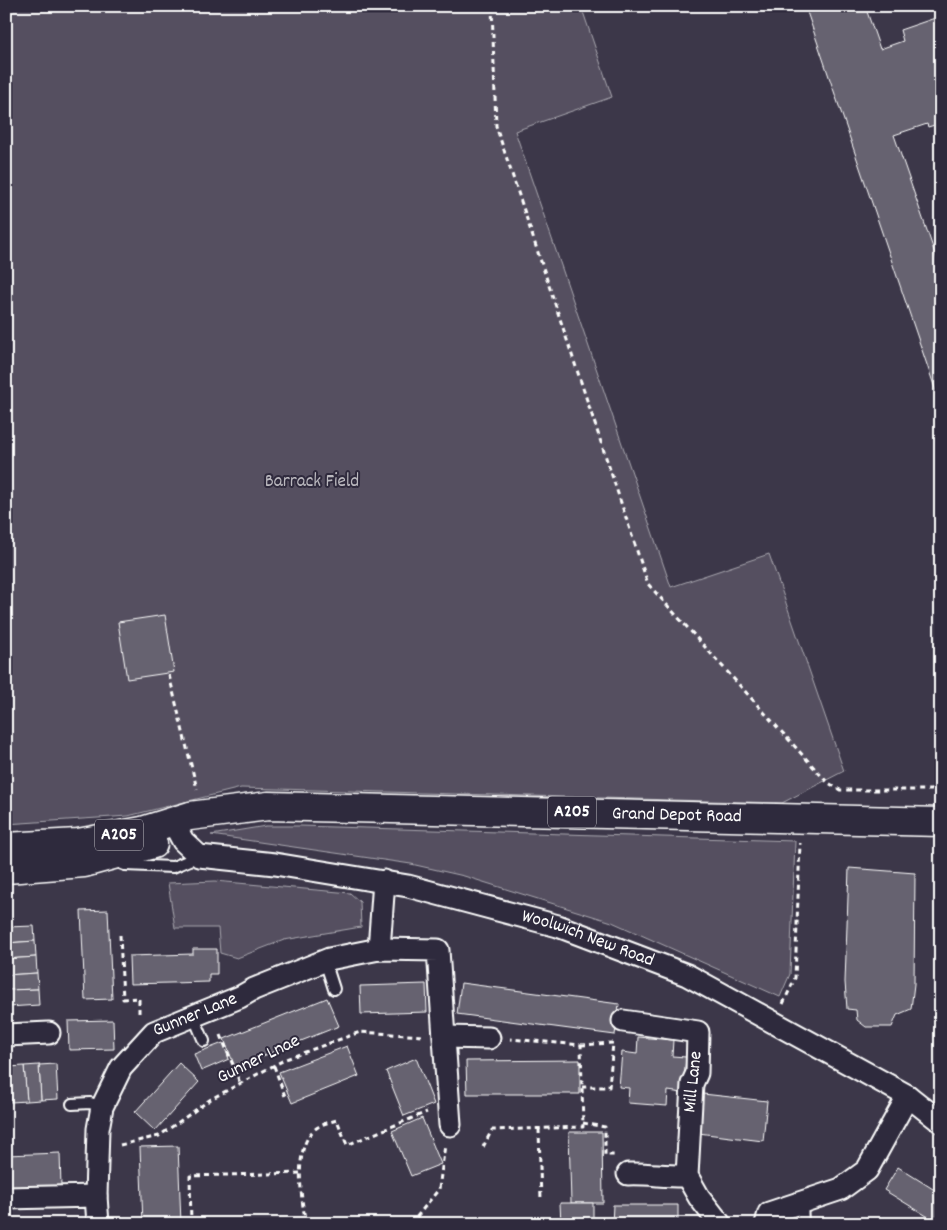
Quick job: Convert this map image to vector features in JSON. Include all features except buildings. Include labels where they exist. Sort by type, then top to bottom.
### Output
[{"type":"highway","name":"Grand Depot Road","points":[[176,828],[195,826],[201,807],[224,810],[268,806],[941,822]]},
{"type":"highway","name":"A205","points":[[6,847],[78,843],[142,831],[176,828]]},
{"type":"highway","name":"Woolwich New Road","points":[[6,869],[84,863],[107,858],[176,828]]},
{"type":"street","points":[[176,828],[183,841],[199,856]]},
{"type":"street","name":"Woolwich New Road","points":[[199,856],[275,864],[408,886],[558,926],[688,975],[908,1096],[941,1122]]},
{"type":"street","points":[[378,949],[384,882]]},
{"type":"street","name":"Gunner Lane","points":[[98,1224],[96,1196],[97,1149],[102,1107],[121,1068],[154,1032],[240,998],[254,989],[325,961],[378,949],[411,948],[438,950],[450,1125]]},
{"type":"street","name":"Mill Lane","points":[[624,1022],[698,1032],[697,1073],[692,1084],[687,1176]]},
{"type":"street","points":[[6,1035],[49,1033]]},
{"type":"street","points":[[445,1037],[489,1038]]},
{"type":"street","points":[[766,1224],[769,1213],[841,1188],[867,1170],[908,1096]]},
{"type":"street","points":[[636,1174],[668,1177],[687,1176],[699,1197],[720,1224]]},
{"type":"street","points":[[6,1198],[96,1196]]},
{"type":"lane","name":"Woolwich New Road","points":[[107,858],[125,865],[173,867],[199,856]]},
{"type":"lane","points":[[325,961],[334,989]]},
{"type":"lane","points":[[202,1012],[204,1041]]},
{"type":"lane","points":[[72,1104],[90,1103],[102,1107]]},
{"type":"lane","points":[[802,1202],[803,1224]]},
{"type":"path","points":[[492,6],[496,126],[648,584],[827,782],[840,790],[932,790],[941,794]]},
{"type":"path","points":[[169,675],[201,807]]},
{"type":"path","points":[[789,991],[795,978],[800,839]]},
{"type":"path","points":[[120,935],[123,999],[139,998],[140,1030],[148,1039]]},
{"type":"path","points":[[202,1012],[240,1083]]},
{"type":"path","name":"Gunner Lnae","points":[[97,1149],[159,1136],[210,1099],[240,1083],[274,1066],[360,1032],[445,1037]]},
{"type":"path","points":[[489,1038],[582,1044],[613,1043],[609,1087],[582,1087]]},
{"type":"path","points":[[483,1147],[492,1130],[583,1127],[582,1044]]},
{"type":"path","points":[[274,1066],[286,1099]]},
{"type":"path","points":[[306,1224],[302,1206],[300,1153],[308,1136],[318,1127],[337,1120],[347,1144],[449,1103]]},
{"type":"path","points":[[583,1122],[605,1127],[605,1155],[617,1154],[636,1174]]},
{"type":"path","points":[[411,1224],[439,1189],[441,1160],[450,1125]]},
{"type":"path","points":[[539,1128],[540,1201]]},
{"type":"path","points":[[191,1224],[190,1176],[302,1173]]},
{"type":"green space","name":"Barrack Field","points":[[6,6],[581,6],[612,97],[515,131],[671,587],[769,554],[844,771],[782,803],[241,788],[128,816],[6,824]]},
{"type":"green space","points":[[266,826],[795,841],[790,974],[780,997],[612,922],[464,876],[411,864],[211,835]]},
{"type":"green space","points":[[215,881],[350,893],[360,902],[361,927],[284,940],[237,958],[220,953],[218,928],[175,928],[168,883]]}]
